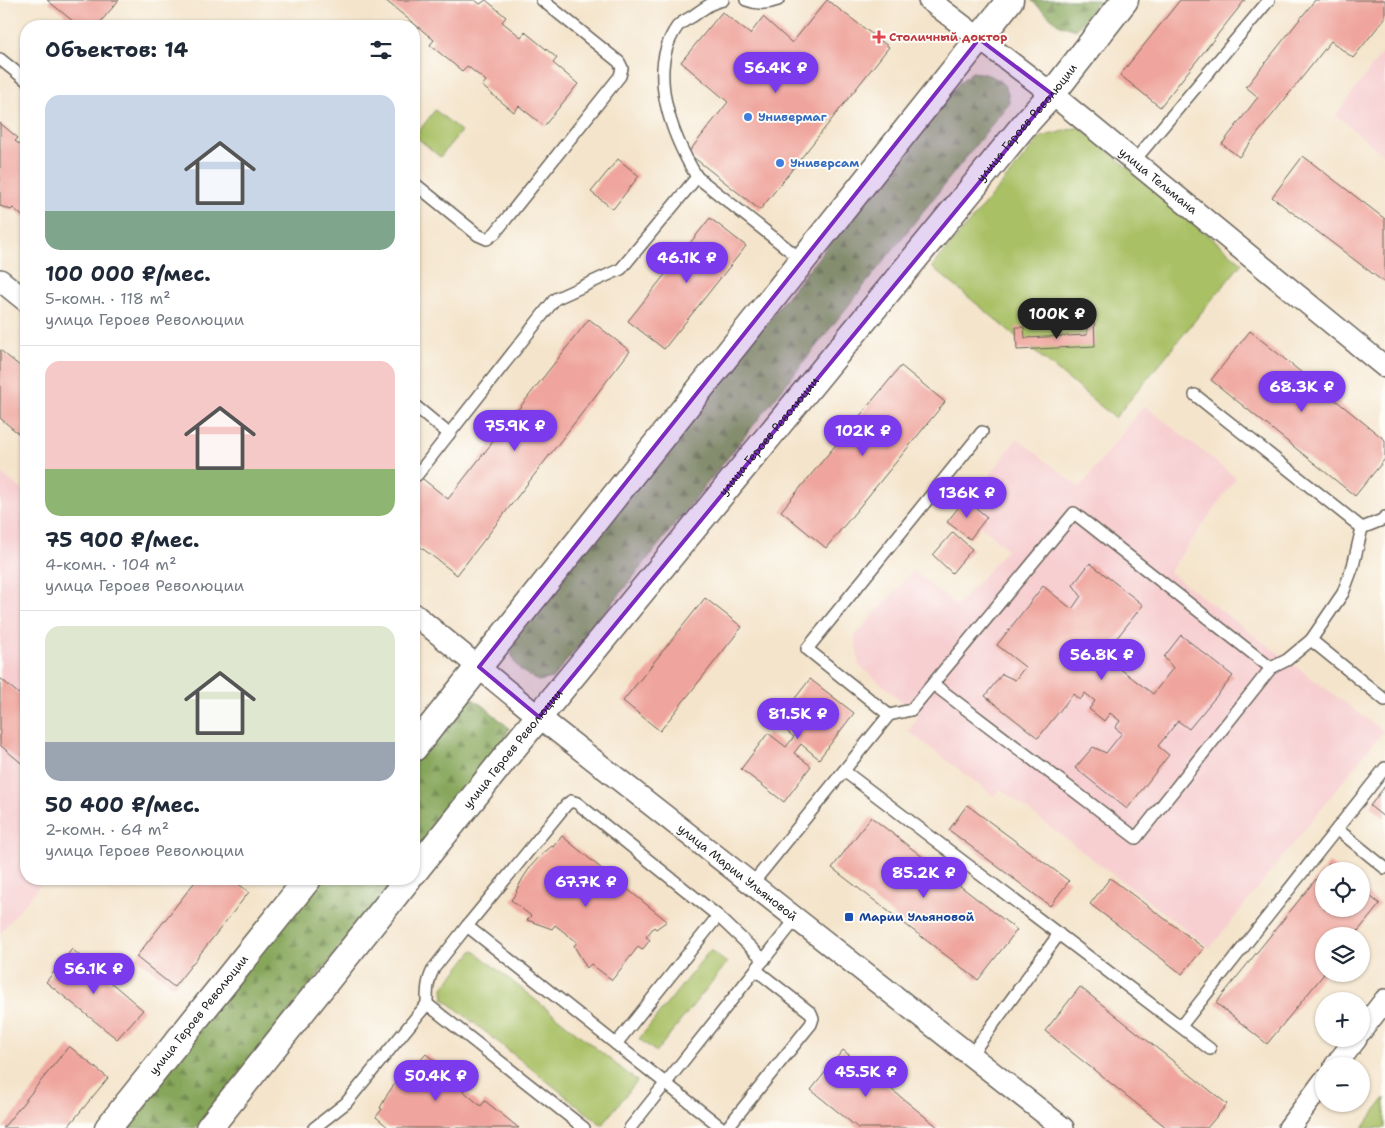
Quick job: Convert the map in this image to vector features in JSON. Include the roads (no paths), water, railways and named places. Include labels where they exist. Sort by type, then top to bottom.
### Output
[{"type":"street","name":"улица Тельмана","points":[[929,0],[1052,94],[1385,367]]},
{"type":"street","points":[[420,741],[1010,0]]},
{"type":"street","name":"улица Героев Революции","points":[[420,865],[539,716],[1025,124],[1052,94],[1125,0]]},
{"type":"street","points":[[0,280],[20,296]]},
{"type":"street","name":"улица Марии Ульяновой","points":[[420,619],[539,716],[1062,1128]]},
{"type":"street","name":"улица Героев Революции","points":[[108,1128],[303,885]]},
{"type":"street","points":[[209,1128],[403,885]]},
{"type":"street","points":[[1370,1019],[1385,1000]]},
{"type":"street","points":[[1342,1057],[1350,1047]]},
{"type":"street","points":[[1289,1128],[1315,1093]]},
{"type":"lane","points":[[420,189],[478,235],[487,238],[495,233],[620,76],[622,68],[619,62],[542,0]]},
{"type":"lane","points":[[723,0],[714,2],[678,26],[664,56],[662,90],[677,138],[697,177],[803,261]]},
{"type":"lane","points":[[746,0],[754,3],[778,0]]},
{"type":"lane","points":[[1134,162],[1269,0]]},
{"type":"lane","points":[[0,59],[20,75]]},
{"type":"lane","points":[[420,470],[555,299],[621,269],[697,177]]},
{"type":"lane","points":[[1195,395],[1362,528]]},
{"type":"lane","points":[[420,410],[449,434]]},
{"type":"lane","points":[[889,715],[807,649],[982,432]]},
{"type":"lane","points":[[752,884],[889,715],[912,710],[1074,513],[1271,668]]},
{"type":"lane","points":[[1362,528],[1384,520]]},
{"type":"lane","points":[[933,684],[1136,838],[1271,668],[1287,660],[1311,640],[1342,593],[1353,566],[1362,528]]},
{"type":"lane","points":[[1311,640],[1385,700]]},
{"type":"lane","points":[[1181,1026],[1385,768]]},
{"type":"lane","points":[[844,771],[1210,1049]]},
{"type":"lane","points":[[318,1127],[346,1103],[427,1004],[428,984],[434,968],[571,801],[577,803],[718,916],[764,960]]},
{"type":"lane","points":[[1337,829],[1385,868]]},
{"type":"lane","points":[[616,1044],[718,916]]},
{"type":"lane","points":[[630,1128],[796,919]]},
{"type":"lane","points":[[467,926],[722,1128]]},
{"type":"lane","points":[[970,1056],[1059,934]]},
{"type":"lane","points":[[727,1128],[811,1024],[813,1018],[811,1013],[756,970]]},
{"type":"lane","points":[[427,1004],[584,1128]]},
{"type":"place","name":"Столичный доктор","points":[[879,37]]},
{"type":"place","name":"Универмаг","points":[[748,117]]},
{"type":"place","name":"Универсам","points":[[780,163]]},
{"type":"place","name":"Марии Ульяновой","points":[[849,917]]}]
